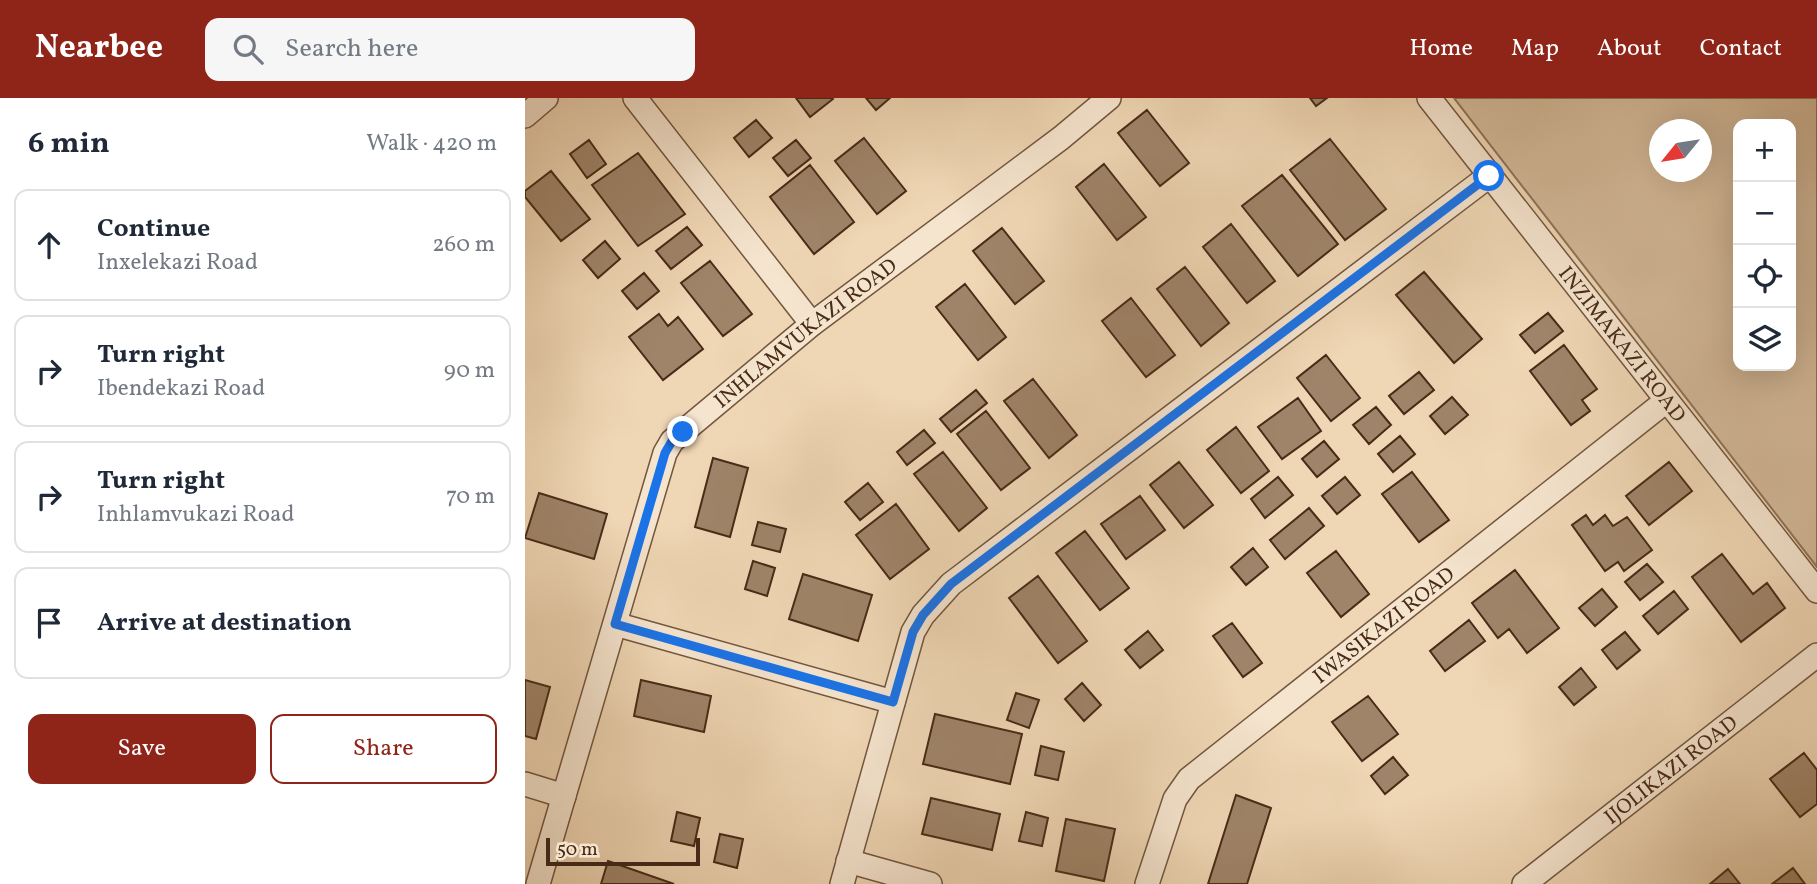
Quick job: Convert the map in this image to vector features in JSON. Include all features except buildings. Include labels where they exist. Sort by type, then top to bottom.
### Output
[{"type":"street","points":[[525,116],[546,98]]},
{"type":"street","points":[[635,98],[812,324]]},
{"type":"street","name":"INHLAMVUKAZI ROAD","points":[[538,884],[668,447],[677,436],[812,324],[1061,138],[1109,98]]},
{"type":"street","name":"INZIMAKAZI ROAD","points":[[1429,98],[1817,591]]},
{"type":"street","points":[[842,884],[913,632],[923,615],[951,584],[1489,176]]},
{"type":"street","name":"IWASIKAZI ROAD","points":[[1147,884],[1175,799],[1189,779],[1666,401]]},
{"type":"street","points":[[615,624],[893,702]]},
{"type":"street","name":"IJOLIKAZI ROAD","points":[[1524,884],[1817,655]]},
{"type":"street","points":[[525,784],[564,796]]},
{"type":"street","points":[[848,861],[930,884]]},
{"type":"shaded area","points":[[1454,98],[1817,98],[1817,567]]},
{"type":"route","points":[[683,432],[672,441],[665,453],[615,624],[893,702],[913,632],[923,615],[951,584],[1489,176]]}]
